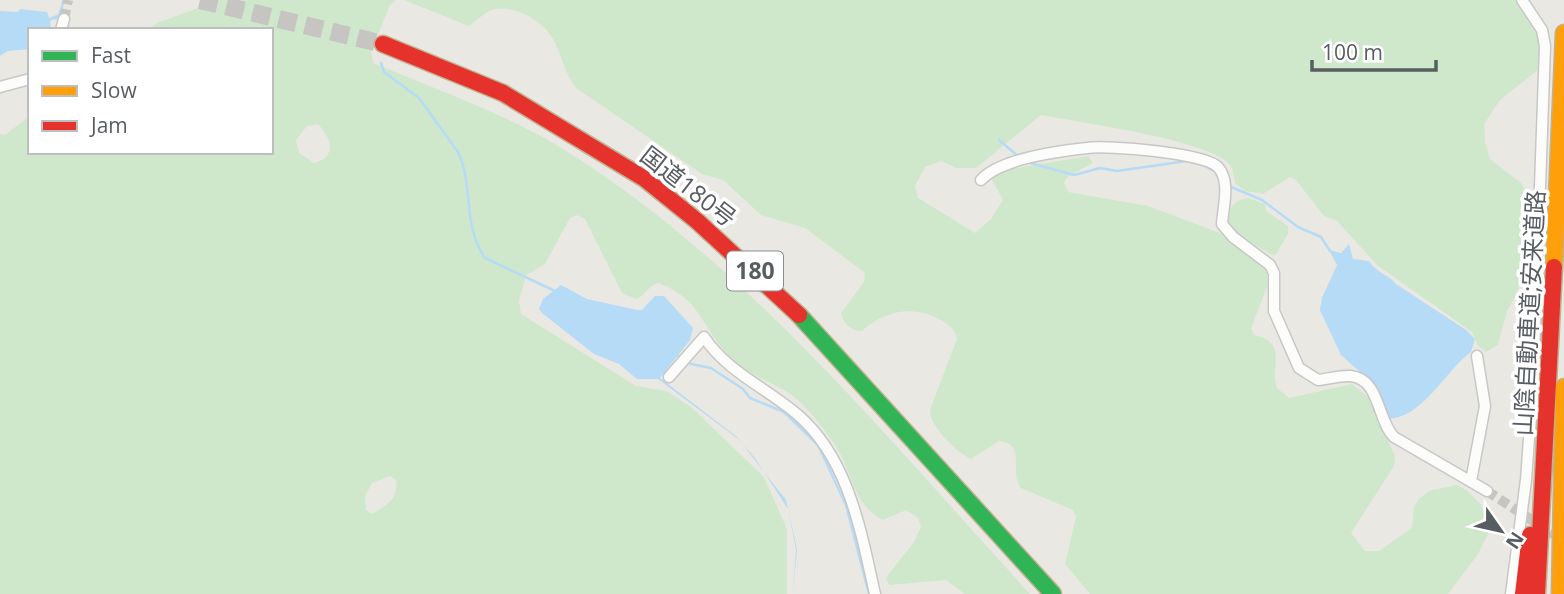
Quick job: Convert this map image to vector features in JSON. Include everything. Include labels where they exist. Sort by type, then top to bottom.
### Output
[{"type":"highway","name":"山陰自動車道;安来道路","points":[[1537,594],[1556,260],[1564,33]]},
{"type":"highway","name":"国道180号","points":[[383,44],[503,93],[645,179],[697,221],[784,299],[1053,594]]},
{"type":"highway","points":[[1559,176],[1564,340]]},
{"type":"highway","points":[[1523,594],[1556,260]]},
{"type":"highway","points":[[1560,594],[1564,387]]},
{"type":"street","points":[[1511,594],[1525,494],[1533,383],[1545,46],[1542,30],[1522,0]]},
{"type":"street","points":[[0,87],[28,80]]},
{"type":"street","points":[[981,180],[998,166],[1089,147],[1186,155],[1214,164],[1225,180],[1222,224],[1233,237],[1270,265],[1274,274],[1274,311],[1299,368],[1312,379],[1348,375],[1364,382],[1376,396],[1385,428],[1394,437],[1487,491]]},
{"type":"street","points":[[669,377],[704,337],[734,369],[796,413],[815,432],[842,478],[863,539],[875,594]]},
{"type":"street","points":[[1471,481],[1485,406],[1477,356]]},
{"type":"green space","points":[[220,0],[396,0],[390,5],[371,51],[373,63],[474,104],[548,140],[636,199],[698,249],[757,302],[870,417],[1030,594],[965,594],[946,580],[890,585],[886,580],[888,575],[914,542],[921,527],[918,518],[906,510],[883,520],[873,513],[859,496],[839,452],[812,415],[791,394],[734,361],[684,297],[658,283],[636,299],[622,293],[585,219],[577,215],[570,218],[545,264],[526,275],[519,301],[521,314],[636,386],[666,391],[691,407],[764,477],[787,529],[787,594],[0,594],[0,134],[5,135],[28,118],[28,154],[273,154],[273,28],[151,28],[157,23]],"holes":[[[318,124],[330,146],[327,156],[322,160],[314,163],[299,153],[296,140],[307,126]],[[390,476],[396,480],[394,497],[372,514],[366,510],[365,496],[372,483]]]},
{"type":"green space","points":[[404,0],[1515,0],[1539,39],[1539,69],[1500,100],[1484,124],[1485,142],[1490,159],[1521,183],[1533,203],[1518,291],[1507,311],[1498,345],[1486,352],[1478,346],[1472,332],[1377,265],[1337,221],[1324,216],[1296,180],[1290,177],[1263,194],[1246,191],[1235,184],[1229,164],[1196,147],[1141,133],[1041,115],[976,168],[956,168],[941,161],[925,167],[915,186],[918,198],[975,233],[991,219],[1003,200],[991,178],[999,171],[1088,156],[1093,163],[1068,176],[1064,182],[1068,192],[1148,206],[1220,233],[1267,271],[1267,287],[1251,328],[1254,335],[1265,338],[1275,350],[1277,388],[1289,398],[1352,384],[1368,397],[1395,456],[1394,466],[1351,533],[1365,551],[1379,551],[1412,528],[1414,507],[1429,491],[1456,485],[1467,490],[1481,505],[1489,532],[1478,554],[1448,594],[1090,594],[1065,564],[1076,517],[1073,510],[1021,488],[1016,474],[1015,453],[1008,443],[999,441],[971,459],[952,445],[934,424],[930,410],[957,339],[949,326],[933,316],[912,311],[881,318],[862,331],[851,328],[843,320],[841,313],[864,282],[865,273],[805,228],[761,215],[723,180],[702,174],[576,88],[549,32],[535,20],[518,11],[500,8],[489,11],[469,26]]},
{"type":"green space","points":[[1248,198],[1265,204],[1266,211],[1288,226],[1288,234],[1276,254],[1272,255],[1229,229],[1228,218],[1233,204]]},
{"type":"water","points":[[20,9],[47,12],[49,18],[59,14],[61,17],[50,21],[51,28],[28,28],[28,49],[8,51],[0,56],[0,11],[18,12]]},
{"type":"water","points":[[1349,244],[1353,259],[1369,261],[1396,284],[1466,330],[1475,339],[1471,352],[1432,393],[1412,411],[1400,417],[1387,419],[1375,385],[1341,355],[1320,310],[1322,298],[1337,265],[1329,250],[1341,253]]},
{"type":"water","points":[[561,285],[587,299],[637,310],[642,310],[655,296],[664,296],[693,328],[690,340],[660,378],[743,444],[658,379],[637,379],[619,364],[594,354],[542,313],[539,309],[543,299]]},
{"type":"water","points":[[763,471],[786,500],[797,549],[793,594],[796,549],[788,509]]},
{"type":"waterway","points":[[59,16],[64,0]]},
{"type":"waterway","points":[[381,63],[384,72],[419,98],[458,152],[466,178],[473,232],[485,258],[555,291]]},
{"type":"waterway","points":[[999,140],[1018,156]]},
{"type":"waterway","points":[[1027,162],[1074,175],[1100,168],[1117,171],[1187,161]]},
{"type":"waterway","points":[[1203,165],[1216,172]]},
{"type":"waterway","points":[[1229,186],[1262,200],[1298,227],[1321,237],[1330,251]]},
{"type":"waterway","points":[[677,355],[691,364],[711,368],[743,389],[750,398],[784,412],[818,445],[846,505],[869,594]]},
{"type":"tunnel","points":[[64,19],[68,0]]},
{"type":"tunnel","points":[[200,0],[383,44]]},
{"type":"tunnel","points":[[1487,491],[1564,541]]},
{"type":"traffic: fast","points":[[799,315],[1053,594]]},
{"type":"traffic: slow","points":[[1554,267],[1564,33]]},
{"type":"traffic: slow","points":[[1560,594],[1564,387]]},
{"type":"traffic: jam","points":[[383,44],[503,93],[645,179],[697,221],[799,315]]},
{"type":"traffic: jam","points":[[1537,594],[1554,267]]},
{"type":"traffic: jam","points":[[1523,594],[1530,535]]}]
